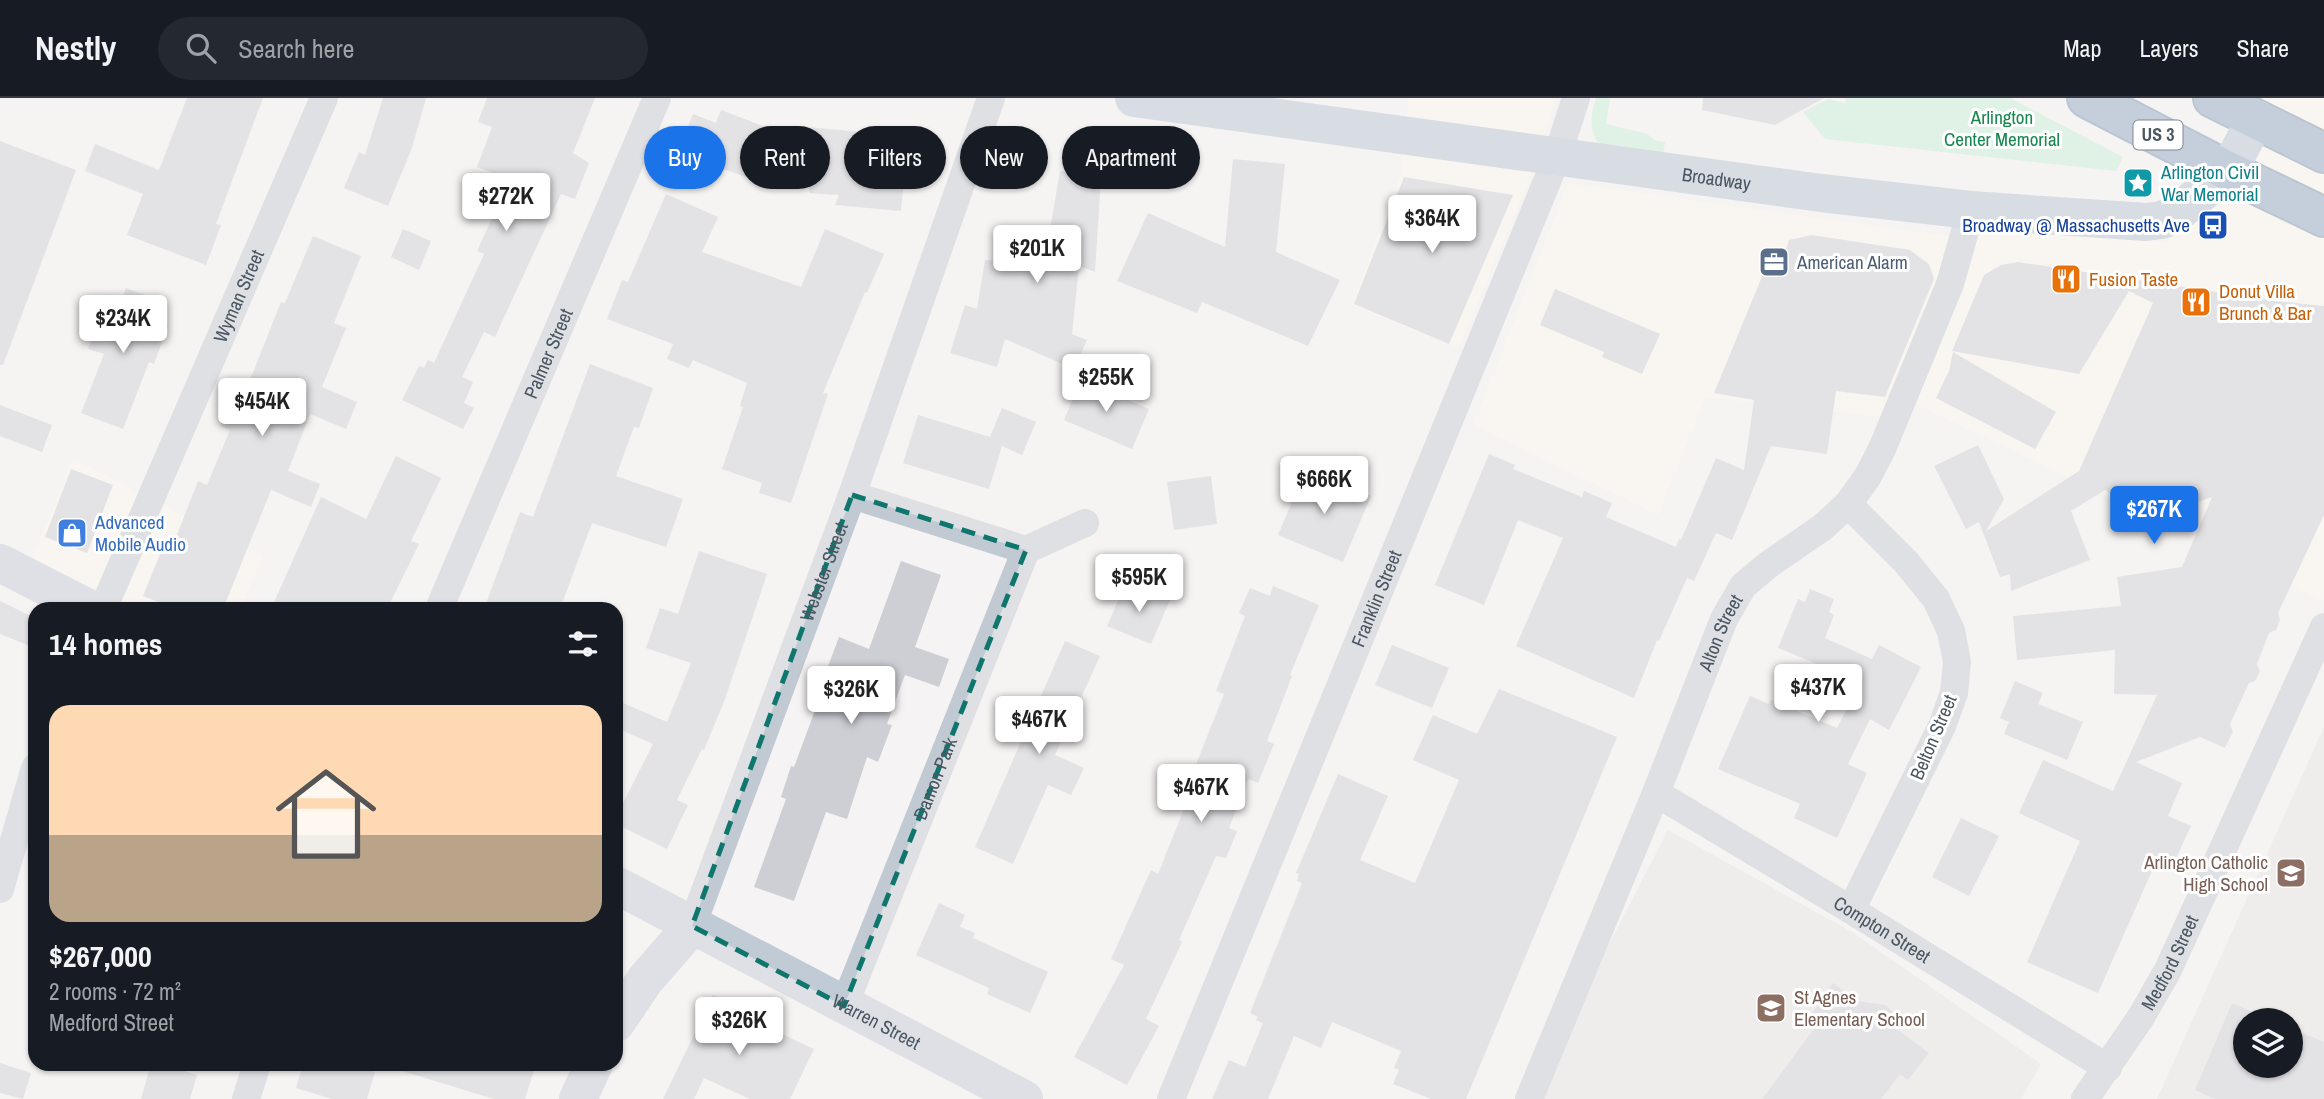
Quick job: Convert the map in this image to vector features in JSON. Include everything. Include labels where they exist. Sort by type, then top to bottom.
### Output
[{"type":"highway","name":"US 3","points":[[2087,98],[2324,217]]},
{"type":"highway","points":[[2213,98],[2324,153]]},
{"type":"main road","name":"Broadway","points":[[1133,98],[1753,184],[1971,210],[2146,222],[2162,220],[2177,213],[2228,171],[2256,119]]},
{"type":"main road","points":[[0,563],[77,602]]},
{"type":"main road","name":"Warren Street","points":[[623,889],[1024,1099]]},
{"type":"main road","name":"Webster Street","points":[[623,1013],[645,980],[692,926]]},
{"type":"main road","points":[[578,1099],[591,1071]]},
{"type":"street","name":"Wyman Street","points":[[92,602],[324,98]]},
{"type":"street","name":"Palmer Street","points":[[442,602],[657,98]]},
{"type":"street","name":"Webster Street","points":[[692,926],[852,495],[991,98]]},
{"type":"street","name":"Franklin Street","points":[[1171,1099],[1557,157],[1576,98]]},
{"type":"street","name":"Alton Street","points":[[1528,1099],[1656,793],[1724,619],[1743,586],[1823,527],[1848,505],[1868,476],[1950,284],[1971,210]]},
{"type":"street","points":[[852,495],[1026,550],[1085,523]]},
{"type":"street","name":"Belton Street","points":[[1848,505],[1906,562],[1936,599],[1951,631],[1957,662],[1954,693],[1942,726],[1851,910]]},
{"type":"street","name":"Damon Park","points":[[844,1006],[1026,550]]},
{"type":"street","name":"Medford Street","points":[[2085,1099],[2141,1017],[2168,970],[2324,627]]},
{"type":"street","points":[[0,890],[28,792]]},
{"type":"street","name":"Compton Street","points":[[1656,793],[2108,1068]]},
{"type":"street","points":[[246,1099],[255,1071]]},
{"type":"highlighted area","points":[[852,495],[1026,550],[844,1006],[692,926]]},
{"type":"shaded area","points":[[1408,98],[1556,98],[1527,186],[1458,348],[1352,305],[1401,173]]},
{"type":"shaded area","points":[[2245,98],[2324,98],[2324,601],[1916,404],[1932,362],[1972,217],[2168,242]]},
{"type":"shaded area","points":[[1568,183],[1963,238],[1890,418],[1706,397],[1658,515],[1473,425]]},
{"type":"shaded area","points":[[73,459],[263,556],[243,602],[109,602],[31,561]]},
{"type":"shaded area","name":"Arlington Catholic High School","points":[[2324,727],[2324,1099],[2157,1099]]},
{"type":"shaded area","name":"St Agnes Elementary School","points":[[1668,830],[1852,932],[2041,1064],[2021,1099],[1540,1099],[1605,952]]},
{"type":"green space","points":[[1596,98],[1610,98],[1606,124],[1647,134],[1656,141],[1665,142],[1663,154],[1600,145],[1592,122]]},
{"type":"green space","name":"Arlington Center Memorial","points":[[1846,98],[2010,98],[2123,157],[2116,171],[1825,139],[1803,112],[1828,99],[1845,103]]},
{"type":"building","points":[[187,98],[263,98],[216,224],[221,225],[206,265],[127,235],[143,194],[85,171],[95,144],[159,170]]},
{"type":"building","points":[[383,98],[426,98],[412,148],[388,206],[344,188],[359,152],[365,155]]},
{"type":"building","points":[[487,98],[595,98],[573,153],[589,163],[575,199],[561,194],[495,337],[484,332],[462,377],[473,382],[464,403],[474,408],[463,429],[402,400],[419,366],[424,368],[428,360],[434,363],[484,254],[477,251],[510,179],[477,167],[492,127],[478,122]]},
{"type":"building","points":[[1703,98],[1824,98],[1775,125],[1702,110]]},
{"type":"building","points":[[721,110],[763,126],[740,126],[740,175],[726,170],[726,126],[688,126],[693,114],[716,123]]},
{"type":"building","points":[[830,129],[844,130],[844,189],[903,189],[901,211],[835,205],[839,195],[809,193],[809,189],[830,189]]},
{"type":"building","points":[[0,141],[76,170],[3,365],[0,365]]},
{"type":"building","points":[[1233,159],[1285,164],[1276,252],[1340,280],[1308,346],[1202,302],[1197,313],[1117,281],[1148,213],[1225,247]]},
{"type":"building","points":[[1060,171],[1062,189],[1100,189],[1095,272],[1079,266],[1072,334],[1087,340],[1074,369],[1005,339],[997,367],[950,353],[965,305],[977,309],[985,260],[1010,261],[1009,251],[1046,254]]},
{"type":"building","points":[[1404,177],[1513,195],[1449,344],[1354,304]]},
{"type":"building","points":[[666,194],[718,217],[702,252],[801,287],[825,229],[884,254],[867,293],[865,292],[823,393],[828,394],[791,503],[759,493],[762,483],[722,469],[743,407],[740,406],[747,383],[693,360],[689,368],[667,359],[673,344],[607,319],[622,280],[628,282]]},
{"type":"building","points":[[403,229],[431,241],[419,270],[391,257]]},
{"type":"building","points":[[1812,235],[1910,250],[1929,264],[1934,279],[1885,397],[1836,391],[1827,454],[1771,446],[1732,540],[1716,533],[1694,581],[1687,578],[1659,641],[1657,640],[1634,698],[1516,646],[1563,538],[1518,520],[1484,605],[1435,585],[1489,454],[1515,465],[1513,469],[1582,497],[1584,491],[1612,503],[1606,517],[1676,547],[1716,458],[1744,470],[1754,400],[1714,393],[1761,279],[1765,260],[1784,256],[1789,240]]},
{"type":"building","points":[[313,236],[361,256],[334,323],[346,328],[322,387],[357,402],[346,429],[310,414],[288,471],[320,484],[311,507],[271,490],[226,602],[158,602],[143,596],[167,537],[175,540],[198,481],[207,485],[230,430],[220,426],[230,403],[237,406],[281,302],[285,303]]},
{"type":"building","points":[[2018,262],[2324,306],[2324,515],[2278,613],[2280,620],[2276,630],[2269,633],[2257,664],[2260,671],[2255,681],[2249,683],[2230,724],[2233,732],[2225,748],[2200,737],[2136,762],[2182,783],[2168,816],[2191,826],[2171,869],[2156,862],[2098,993],[2027,962],[2080,841],[2019,813],[2043,760],[2113,791],[2157,695],[2114,694],[2115,650],[2017,660],[2013,616],[2121,606],[2117,577],[2182,567],[2212,497],[2161,515],[2139,513],[2105,490],[2071,511],[2090,560],[2011,591],[2010,574],[2000,577],[1979,522],[1966,529],[1934,466],[1978,445],[2004,499],[1986,531],[2079,471],[2153,303],[2129,291],[2079,374],[1952,351],[1984,275],[2001,265]]},
{"type":"building","points":[[126,288],[163,302],[156,320],[168,325],[154,364],[149,362],[123,429],[81,413],[104,354],[88,349],[109,294],[122,299]]},
{"type":"building","points":[[1555,289],[1660,334],[1642,374],[1602,357],[1604,352],[1540,325]]},
{"type":"building","points":[[1953,352],[2056,412],[2035,449],[1936,398],[1949,371]]},
{"type":"building","points":[[590,364],[653,388],[639,428],[634,427],[616,476],[683,499],[666,547],[592,523],[563,602],[487,602],[520,512],[533,517]]},
{"type":"building","points":[[1081,380],[1149,409],[1132,449],[1064,420]]},
{"type":"building","points":[[0,405],[52,425],[42,452],[0,436]]},
{"type":"building","points":[[1002,408],[1036,422],[1022,455],[1002,446],[989,489],[903,463],[918,415],[990,437]]},
{"type":"building","points":[[396,456],[441,478],[411,541],[419,544],[390,602],[274,602],[321,497],[366,519]]},
{"type":"building","points":[[71,469],[113,485],[87,553],[45,537]]},
{"type":"building","points":[[1306,469],[1371,496],[1343,562],[1278,535]]},
{"type":"building","points":[[1211,476],[1217,524],[1174,530],[1167,482]]},
{"type":"building","points":[[699,551],[767,574],[725,699],[704,750],[702,749],[677,800],[688,805],[667,849],[623,827],[623,803],[653,744],[623,731],[623,703],[667,722],[691,663],[646,648],[660,608],[678,614]]},
{"type":"building","points":[[901,561],[941,575],[915,647],[949,659],[939,687],[905,675],[887,724],[892,725],[878,762],[867,757],[847,819],[826,812],[794,901],[754,887],[786,799],[781,797],[791,766],[794,767],[839,637],[869,649]]},
{"type":"building","points":[[1130,583],[1170,600],[1151,644],[1107,626],[1120,596],[1124,597]]},
{"type":"building","points":[[1273,586],[1319,605],[1267,741],[1274,744],[1258,783],[1248,779],[1229,828],[1237,831],[1226,858],[1216,856],[1179,940],[1182,942],[1146,1019],[1159,1026],[1127,1085],[1074,1057],[1124,965],[1111,959],[1151,870],[1158,874],[1188,799],[1183,797],[1224,694],[1216,691],[1245,616],[1239,613],[1250,588],[1270,596]]},
{"type":"building","points":[[1810,589],[1834,599],[1829,612],[1834,615],[1825,638],[1872,659],[1879,645],[1921,667],[1889,730],[1870,719],[1848,764],[1867,773],[1837,838],[1794,818],[1800,804],[1718,769],[1750,696],[1769,704],[1771,700],[1837,728],[1861,682],[1778,648],[1798,599],[1805,602]]},
{"type":"building","points":[[0,601],[28,615],[28,645],[0,634]]},
{"type":"building","points":[[1065,641],[1100,656],[1055,755],[1084,768],[1071,795],[1048,785],[1013,864],[975,847]]},
{"type":"building","points":[[1392,645],[1449,668],[1432,708],[1375,685]]},
{"type":"building","points":[[2015,681],[2043,693],[2038,704],[2083,722],[2067,760],[2004,734],[2009,722],[2000,718]]},
{"type":"building","points":[[1499,689],[1617,737],[1466,1099],[1431,1099],[1393,1084],[1399,1070],[1394,1068],[1401,1051],[1332,1022],[1321,1048],[1294,1036],[1268,1099],[1212,1099],[1229,1060],[1245,1067],[1263,1023],[1250,1013],[1302,883],[1297,881],[1299,874],[1296,873],[1338,774],[1388,796],[1360,860],[1415,883],[1459,780],[1413,760],[1433,715],[1477,734]]},
{"type":"building","points":[[1961,818],[1999,836],[1969,896],[1932,877]]},
{"type":"building","points":[[939,903],[965,915],[960,927],[975,933],[973,938],[1048,972],[1030,1013],[987,994],[989,988],[916,955]]},
{"type":"building","points":[[1833,983],[1857,1001],[1885,1005],[1892,1011],[1895,1028],[1929,1053],[1908,1080],[1900,1074],[1881,1099],[1762,1099],[1819,1022],[1810,1016]]},
{"type":"building","points":[[713,995],[750,1012],[747,1018],[814,1049],[790,1099],[750,1099],[704,1078],[694,1099],[663,1099]]},
{"type":"building","points":[[2232,1003],[2244,1008],[2233,1008],[2233,1078],[2303,1078],[2303,1033],[2324,1042],[2324,1099],[2215,1099],[2195,1090]]},
{"type":"building","points":[[0,1063],[31,1073],[23,1099],[0,1093]]},
{"type":"building","points":[[149,1071],[184,1071],[197,1075],[190,1099],[141,1099]]},
{"type":"building","points":[[301,1071],[375,1072],[367,1099],[332,1099],[296,1088]]},
{"type":"building","points":[[402,1071],[534,1071],[525,1099],[494,1099]]},
{"type":"place","name":"Arlington Civil War Memorial","points":[[2138,183]]},
{"type":"place","name":"Broadway @ Massachusetts Ave","points":[[2213,225]]},
{"type":"place","name":"American Alarm","points":[[1774,262]]},
{"type":"place","name":"Fusion Taste","points":[[2066,279]]},
{"type":"place","name":"Donut Villa Brunch & Bar","points":[[2196,302]]},
{"type":"place","name":"Advanced Mobile Audio","points":[[72,533]]},
{"type":"place","name":"Arlington Catholic High School","points":[[2291,873]]},
{"type":"place","name":"St Agnes Elementary School","points":[[1771,1008]]}]
